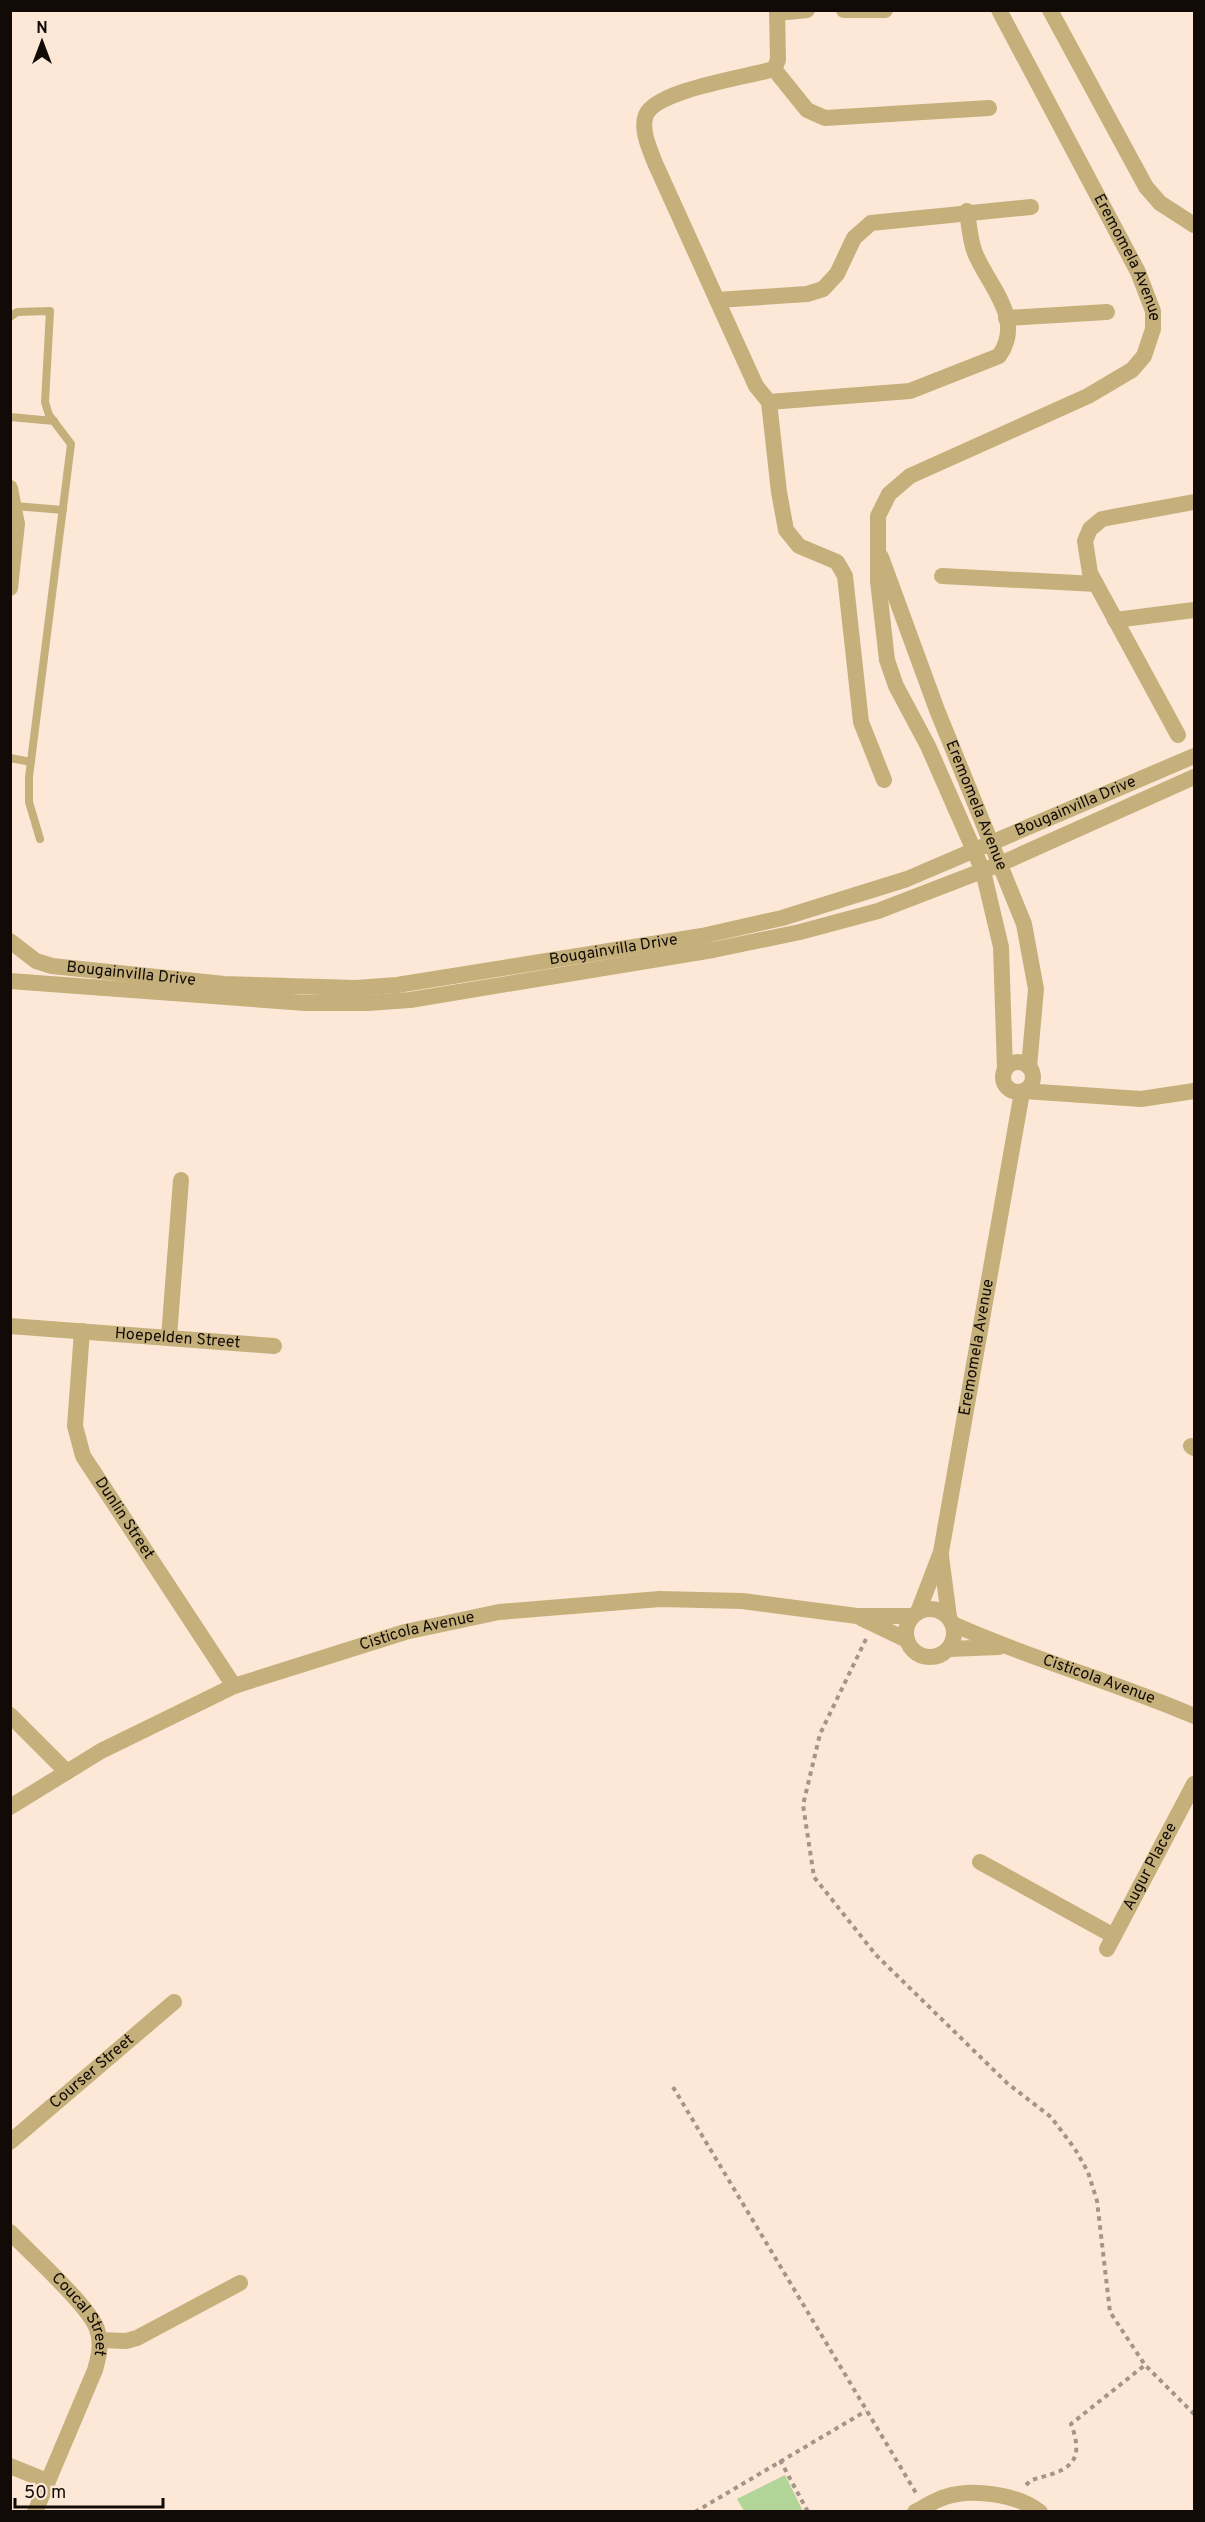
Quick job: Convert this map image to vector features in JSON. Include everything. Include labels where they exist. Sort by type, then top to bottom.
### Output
[{"type":"street","points":[[774,69],[778,60],[777,12],[807,10]]},
{"type":"street","points":[[844,10],[885,10]]},
{"type":"street","name":"Eremomela Avenue","points":[[999,10],[1138,272],[1153,311],[1150,344],[1132,370],[1116,380],[924,469],[896,485],[881,506],[878,516],[880,602],[891,673],[928,746],[974,851],[982,871],[1001,947],[1005,1077],[1011,1142]]},
{"type":"street","points":[[1050,10],[1146,187],[1160,203],[1194,225]]},
{"type":"street","points":[[774,69],[807,110],[825,118],[989,108]]},
{"type":"street","points":[[774,69],[665,98],[650,108],[645,116],[647,142],[756,386],[769,402],[779,492],[786,530],[799,546],[837,562],[845,576],[861,722],[884,780]]},
{"type":"street","points":[[717,300],[807,294],[823,289],[837,274],[854,238],[871,223],[967,211],[1031,207]]},
{"type":"street","points":[[769,402],[910,391],[999,356],[1006,345],[1006,308],[975,252],[967,211]]},
{"type":"street","points":[[1006,318],[1107,312]]},
{"type":"street","points":[[10,488],[17,524],[10,588]]},
{"type":"street","points":[[1178,735],[1096,584],[1086,555],[1085,541],[1090,529],[1102,519],[1194,502]]},
{"type":"street","name":"Eremomela Avenue","points":[[878,551],[896,594],[937,710],[1024,924],[1036,989],[1031,1069]]},
{"type":"street","points":[[942,576],[1096,584]]},
{"type":"street","points":[[1115,620],[1194,610]]},
{"type":"street","name":"Bougainvilla Drive","points":[[10,941],[36,961],[52,966],[224,984],[356,988],[439,978],[702,936],[840,902],[907,879],[1194,756]]},
{"type":"street","name":"Bougainvilla Drive","points":[[10,981],[305,1003],[368,1003],[453,993],[713,950],[800,932],[878,911],[1000,864],[1194,777]]},
{"type":"street","points":[[10,950],[10,959]]},
{"type":"street","points":[[1002,965],[1031,963]]},
{"type":"street","points":[[1068,1093],[1021,1063],[1012,1064],[1005,1077],[1009,1089],[1023,1092],[1141,1099],[1194,1091]]},
{"type":"street","points":[[1023,1092],[1030,1086],[1031,1069]]},
{"type":"street","name":"Eremomela Avenue","points":[[915,1614],[941,1552],[1011,1142],[1023,1092]]},
{"type":"street","points":[[169,1337],[181,1180]]},
{"type":"street","name":"Hoepelden Street","points":[[10,1326],[274,1346]]},
{"type":"street","name":"Dunlin Street","points":[[82,1332],[75,1426],[83,1456],[234,1686]]},
{"type":"street","name":"Eremomela Avenue","points":[[941,1552],[951,1621]]},
{"type":"street","name":"Cisticola Avenue","points":[[10,1807],[101,1751],[234,1686],[405,1632],[499,1612],[660,1599],[742,1601],[857,1617],[915,1614]]},
{"type":"street","points":[[934,1609],[951,1621],[955,1633],[949,1649],[934,1658],[917,1654],[906,1640],[906,1631],[915,1614],[934,1609]]},
{"type":"street","name":"Cisticola Avenue","points":[[857,1617],[906,1640]]},
{"type":"street","name":"Cisticola Avenue","points":[[951,1621],[1003,1647],[1081,1671],[1194,1716]]},
{"type":"street","name":"Cisticola Avenue","points":[[949,1649],[1003,1647]]},
{"type":"street","points":[[10,1715],[67,1772]]},
{"type":"street","name":"Augur Placee","points":[[980,1862],[1111,1943],[1194,1784]]},
{"type":"street","name":"Courser Street","points":[[10,2142],[174,2002]]},
{"type":"street","name":"Coucal Street","points":[[10,2232],[87,2312],[97,2327],[100,2340],[100,2354],[95,2370],[35,2511]]},
{"type":"street","points":[[100,2340],[126,2341],[137,2338],[240,2283]]},
{"type":"street","points":[[10,2466],[47,2481]]},
{"type":"street","points":[[920,2509],[945,2497],[968,2493],[1021,2502],[1040,2511]]},
{"type":"lane","points":[[10,317],[17,312],[50,311],[45,402],[49,415],[71,444],[31,762],[29,802],[40,839]]},
{"type":"lane","points":[[10,417],[54,421]]},
{"type":"lane","points":[[15,506],[63,510]]},
{"type":"lane","points":[[10,758],[31,762]]},
{"type":"path","points":[[873,1624],[820,1734],[803,1804],[814,1877],[876,1955],[1007,2083],[1051,2117],[1076,2149],[1088,2172],[1096,2201],[1110,2312],[1145,2365],[1194,2414]]},
{"type":"path","points":[[673,2086],[866,2410],[920,2509]]},
{"type":"path","points":[[1021,2502],[1031,2480],[1050,2477],[1064,2470],[1074,2459],[1077,2439],[1071,2424],[1145,2365]]},
{"type":"path","points":[[695,2511],[866,2410]]},
{"type":"path","points":[[780,2460],[808,2511]]},
{"type":"green space","points":[[785,2475],[803,2511],[744,2511],[737,2499]]}]
